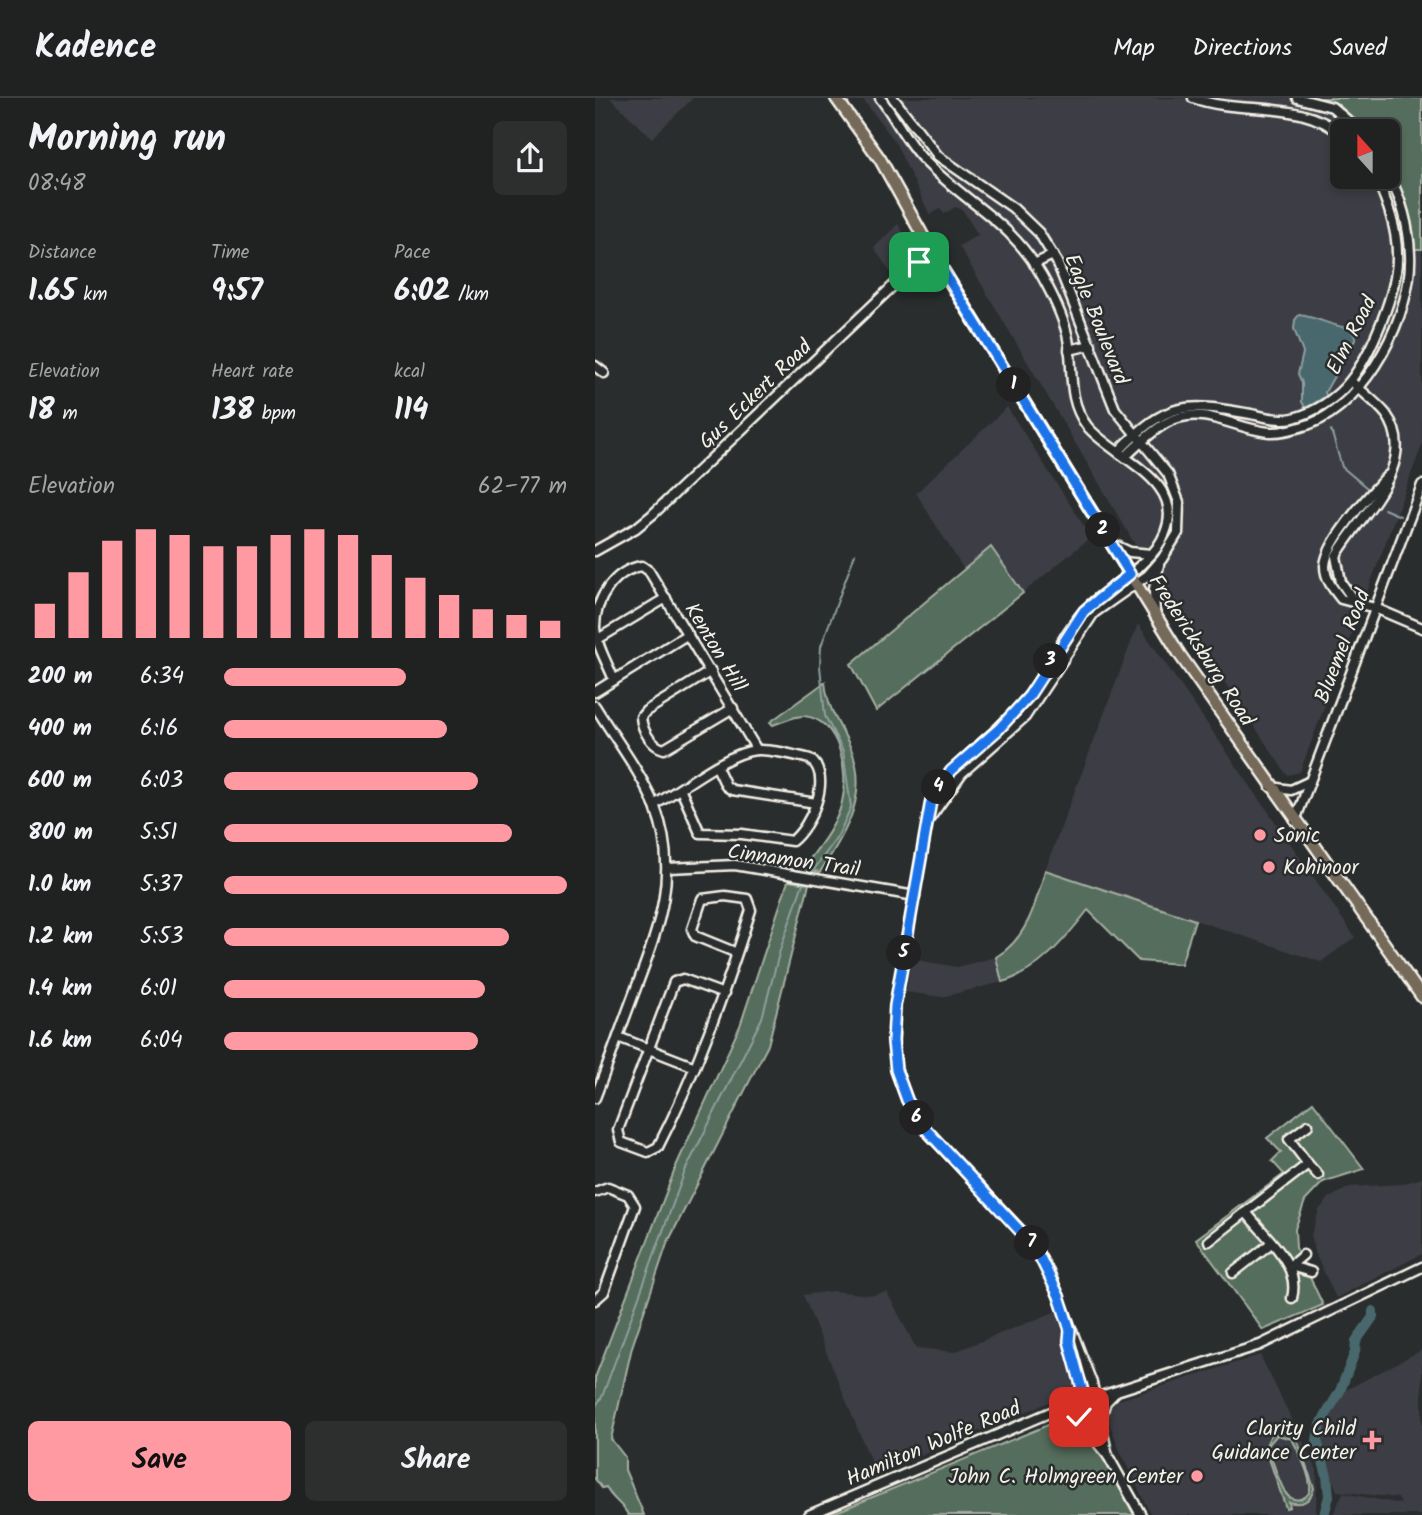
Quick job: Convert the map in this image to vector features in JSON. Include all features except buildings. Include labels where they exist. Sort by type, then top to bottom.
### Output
[{"type":"main road","name":"Fredericksburg Road","points":[[836,98],[880,159],[933,254],[1155,614],[1271,787],[1422,997]]},
{"type":"street","name":"Eagle Boulevard","points":[[880,98],[921,157],[1009,230],[1034,264],[1062,318],[1069,350],[1068,369],[1077,405],[1087,425],[1157,484],[1168,504],[1166,532],[1133,578]]},
{"type":"street","name":"Eagle Boulevard","points":[[893,98],[939,156],[997,198],[1039,233],[1053,255],[1115,409],[1168,474],[1179,502],[1178,533],[1160,561],[1133,578]]},
{"type":"street","points":[[1193,98],[1215,106],[1292,110],[1330,124]]},
{"type":"street","points":[[1297,98],[1332,107],[1346,119]]},
{"type":"street","name":"Elm Road","points":[[1122,454],[1159,416],[1201,405],[1277,419],[1292,418],[1331,400],[1351,381],[1386,311],[1397,269],[1393,227],[1380,189]]},
{"type":"street","name":"Elm Road","points":[[1138,438],[1168,421],[1205,415],[1269,432],[1286,430],[1312,423],[1335,411],[1359,390],[1393,327],[1403,298],[1409,266],[1405,217],[1394,189]]},
{"type":"street","points":[[987,211],[997,198]]},
{"type":"street","name":"Gus Eckert Road","points":[[595,551],[636,528],[652,515],[913,267],[933,254]]},
{"type":"street","points":[[1034,264],[1053,255]]},
{"type":"street","points":[[1069,350],[1091,345]]},
{"type":"street","points":[[595,366],[604,373]]},
{"type":"street","points":[[1351,381],[1386,413],[1392,424],[1397,448],[1391,472],[1334,541],[1326,558],[1327,579],[1342,599],[1375,608],[1422,628]]},
{"type":"street","name":"Bluemel Road","points":[[1295,821],[1422,485]]},
{"type":"street","points":[[1111,543],[1130,552],[1151,554]]},
{"type":"street","points":[[1155,614],[1154,589],[1160,561]]},
{"type":"street","name":"Kenton Hill","points":[[598,639],[596,616],[601,597],[614,580],[642,565],[649,571],[666,598],[757,750]]},
{"type":"street","points":[[1133,578],[1097,598],[1069,631],[1029,696],[999,729],[962,759],[938,789],[929,809],[930,818],[893,1030],[899,1081],[915,1114],[932,1138],[1035,1247],[1055,1284],[1070,1330],[1069,1341],[1096,1426],[1108,1456],[1140,1515]]},
{"type":"street","points":[[930,818],[970,765],[1025,717],[1094,613],[1133,578]]},
{"type":"street","points":[[614,680],[598,639],[666,598]]},
{"type":"street","points":[[1069,631],[1078,636]]},
{"type":"street","points":[[595,692],[688,634]]},
{"type":"street","points":[[711,671],[643,714],[641,722],[648,735],[657,747],[668,748],[733,708]]},
{"type":"street","points":[[595,706],[654,805],[665,838],[668,869],[663,912],[595,1098]]},
{"type":"street","points":[[654,805],[739,755],[757,750],[814,761],[819,780],[816,803],[807,822],[792,841],[742,834],[704,835],[696,830],[681,790]]},
{"type":"street","points":[[717,767],[726,786],[732,790],[816,803]]},
{"type":"street","points":[[1271,787],[1291,790],[1310,779]]},
{"type":"street","points":[[938,789],[946,794]]},
{"type":"street","name":"Cinnamon Trail","points":[[668,869],[735,865],[915,896]]},
{"type":"street","points":[[724,994],[683,979],[677,980],[671,987],[617,1133],[624,1144],[648,1152],[654,1151],[695,1066],[724,994],[751,910],[750,902],[740,897],[705,898],[699,901],[692,929],[695,936],[737,953]]},
{"type":"street","points":[[618,1037],[695,1066]]},
{"type":"street","points":[[1308,1125],[1289,1139],[1318,1175]]},
{"type":"street","points":[[1209,1241],[1308,1164]]},
{"type":"street","points":[[596,1191],[608,1187],[628,1195],[635,1206],[604,1292],[597,1299]]},
{"type":"street","points":[[1246,1212],[1290,1266],[1296,1284],[1293,1298]]},
{"type":"street","points":[[1233,1273],[1271,1244]]},
{"type":"street","points":[[1290,1266],[1303,1255]]},
{"type":"street","points":[[1290,1266],[1311,1272]]},
{"type":"street","name":"Hamilton Wolfe Road","points":[[809,1515],[1057,1410],[1260,1345],[1422,1268]]},
{"type":"street","points":[[1096,1426],[1106,1402],[1120,1389]]},
{"type":"street","points":[[1057,1410],[1096,1426]]},
{"type":"shaded area","points":[[610,98],[693,98],[652,138]]},
{"type":"shaded area","points":[[862,98],[1422,98],[1422,445],[1300,772],[1287,775],[1159,585],[959,246],[978,235],[962,209],[955,207],[944,214],[940,209],[930,215],[894,140]]},
{"type":"shaded area","points":[[898,224],[916,255],[893,276],[874,248]]},
{"type":"shaded area","points":[[1007,407],[1091,537],[1023,593],[991,548],[964,570],[916,493]]},
{"type":"shaded area","points":[[1138,624],[1355,937],[1321,962],[1045,870]]},
{"type":"shaded area","points":[[996,957],[1002,982],[942,997],[906,992],[911,959],[957,967]]},
{"type":"shaded area","points":[[1422,1178],[1422,1254],[1336,1298],[1314,1251],[1311,1235],[1319,1210],[1329,1198],[1350,1187],[1402,1184]]},
{"type":"shaded area","points":[[832,1291],[872,1295],[887,1292],[916,1348],[954,1352],[1057,1311],[1076,1391],[876,1474],[803,1295]]},
{"type":"shaded area","name":"Clarity Child Guidance Center","points":[[1422,1350],[1422,1515],[1333,1515],[1343,1493],[1401,1504],[1398,1498],[1337,1491],[1322,1453],[1323,1427],[1346,1390]]},
{"type":"shaded area","points":[[1260,1355],[1317,1470],[1316,1515],[1151,1515],[1108,1420],[1116,1401]]},
{"type":"green space","points":[[1323,98],[1422,98],[1422,249],[1415,249],[1400,189],[1400,119],[1352,119]]},
{"type":"green space","points":[[991,547],[1023,593],[876,711],[851,664]]},
{"type":"green space","points":[[825,682],[831,707],[855,760],[858,777],[857,794],[847,826],[820,872],[803,868],[826,837],[842,802],[844,777],[839,750],[827,727],[817,720],[801,716],[773,725],[770,722]]},
{"type":"green space","points":[[1045,870],[1195,920],[1181,964],[1139,961],[1088,910],[1061,943],[1039,963],[1002,982],[996,957],[1007,949],[1023,930],[1034,907]]},
{"type":"green space","points":[[788,881],[809,884],[768,1045],[667,1244],[632,1347],[611,1439],[625,1457],[625,1470],[644,1515],[628,1515],[606,1487],[602,1488],[595,1479],[595,1378],[677,1164],[740,1026]]},
{"type":"green space","points":[[1313,1102],[1364,1169],[1323,1182],[1305,1201],[1295,1229],[1296,1248],[1323,1305],[1263,1330],[1196,1239],[1284,1174],[1272,1161],[1281,1152],[1267,1138]]},
{"type":"green space","points":[[1065,1418],[1077,1419],[1089,1431],[1134,1515],[829,1515]]},
{"type":"green space","points":[[1286,1431],[1297,1439],[1314,1488],[1305,1501],[1289,1502],[1290,1507],[1286,1508],[1265,1447],[1271,1435]],"holes":[[[1277,1435],[1292,1439],[1310,1485],[1308,1494],[1301,1499],[1292,1498],[1285,1492],[1269,1451],[1269,1444]]]},
{"type":"water","points":[[1299,315],[1350,328],[1356,338],[1325,392],[1327,398],[1307,410],[1302,402],[1302,383],[1298,374],[1303,353],[1294,329]]},
{"type":"waterway","points":[[1331,430],[1342,467],[1367,488]]},
{"type":"waterway","points":[[1384,509],[1400,516]]},
{"type":"waterway","points":[[813,871],[838,836],[851,807],[843,751],[825,716],[820,666],[821,646],[855,554]]},
{"type":"waterway","points":[[595,1407],[602,1397],[685,1171],[762,1018],[780,950],[803,883]]},
{"type":"waterway","points":[[1324,1515],[1329,1496],[1327,1476],[1317,1440],[1320,1425],[1340,1391],[1355,1352],[1356,1341],[1373,1317],[1373,1311]]},
{"type":"place","name":"Sonic","points":[[1260,835]]},
{"type":"place","name":"Kohinoor","points":[[1269,867]]},
{"type":"place","name":"Clarity Child Guidance Center","points":[[1372,1440]]},
{"type":"place","name":"John C. Holmgreen Center","points":[[1197,1476]]},
{"type":"route","points":[[919,262],[933,254],[1130,574],[1097,598],[1075,621],[1029,696],[999,729],[962,759],[931,801],[893,1030],[896,1070],[907,1100],[922,1125],[1026,1236],[1049,1271],[1070,1330],[1069,1341],[1093,1429],[1079,1417]]}]
